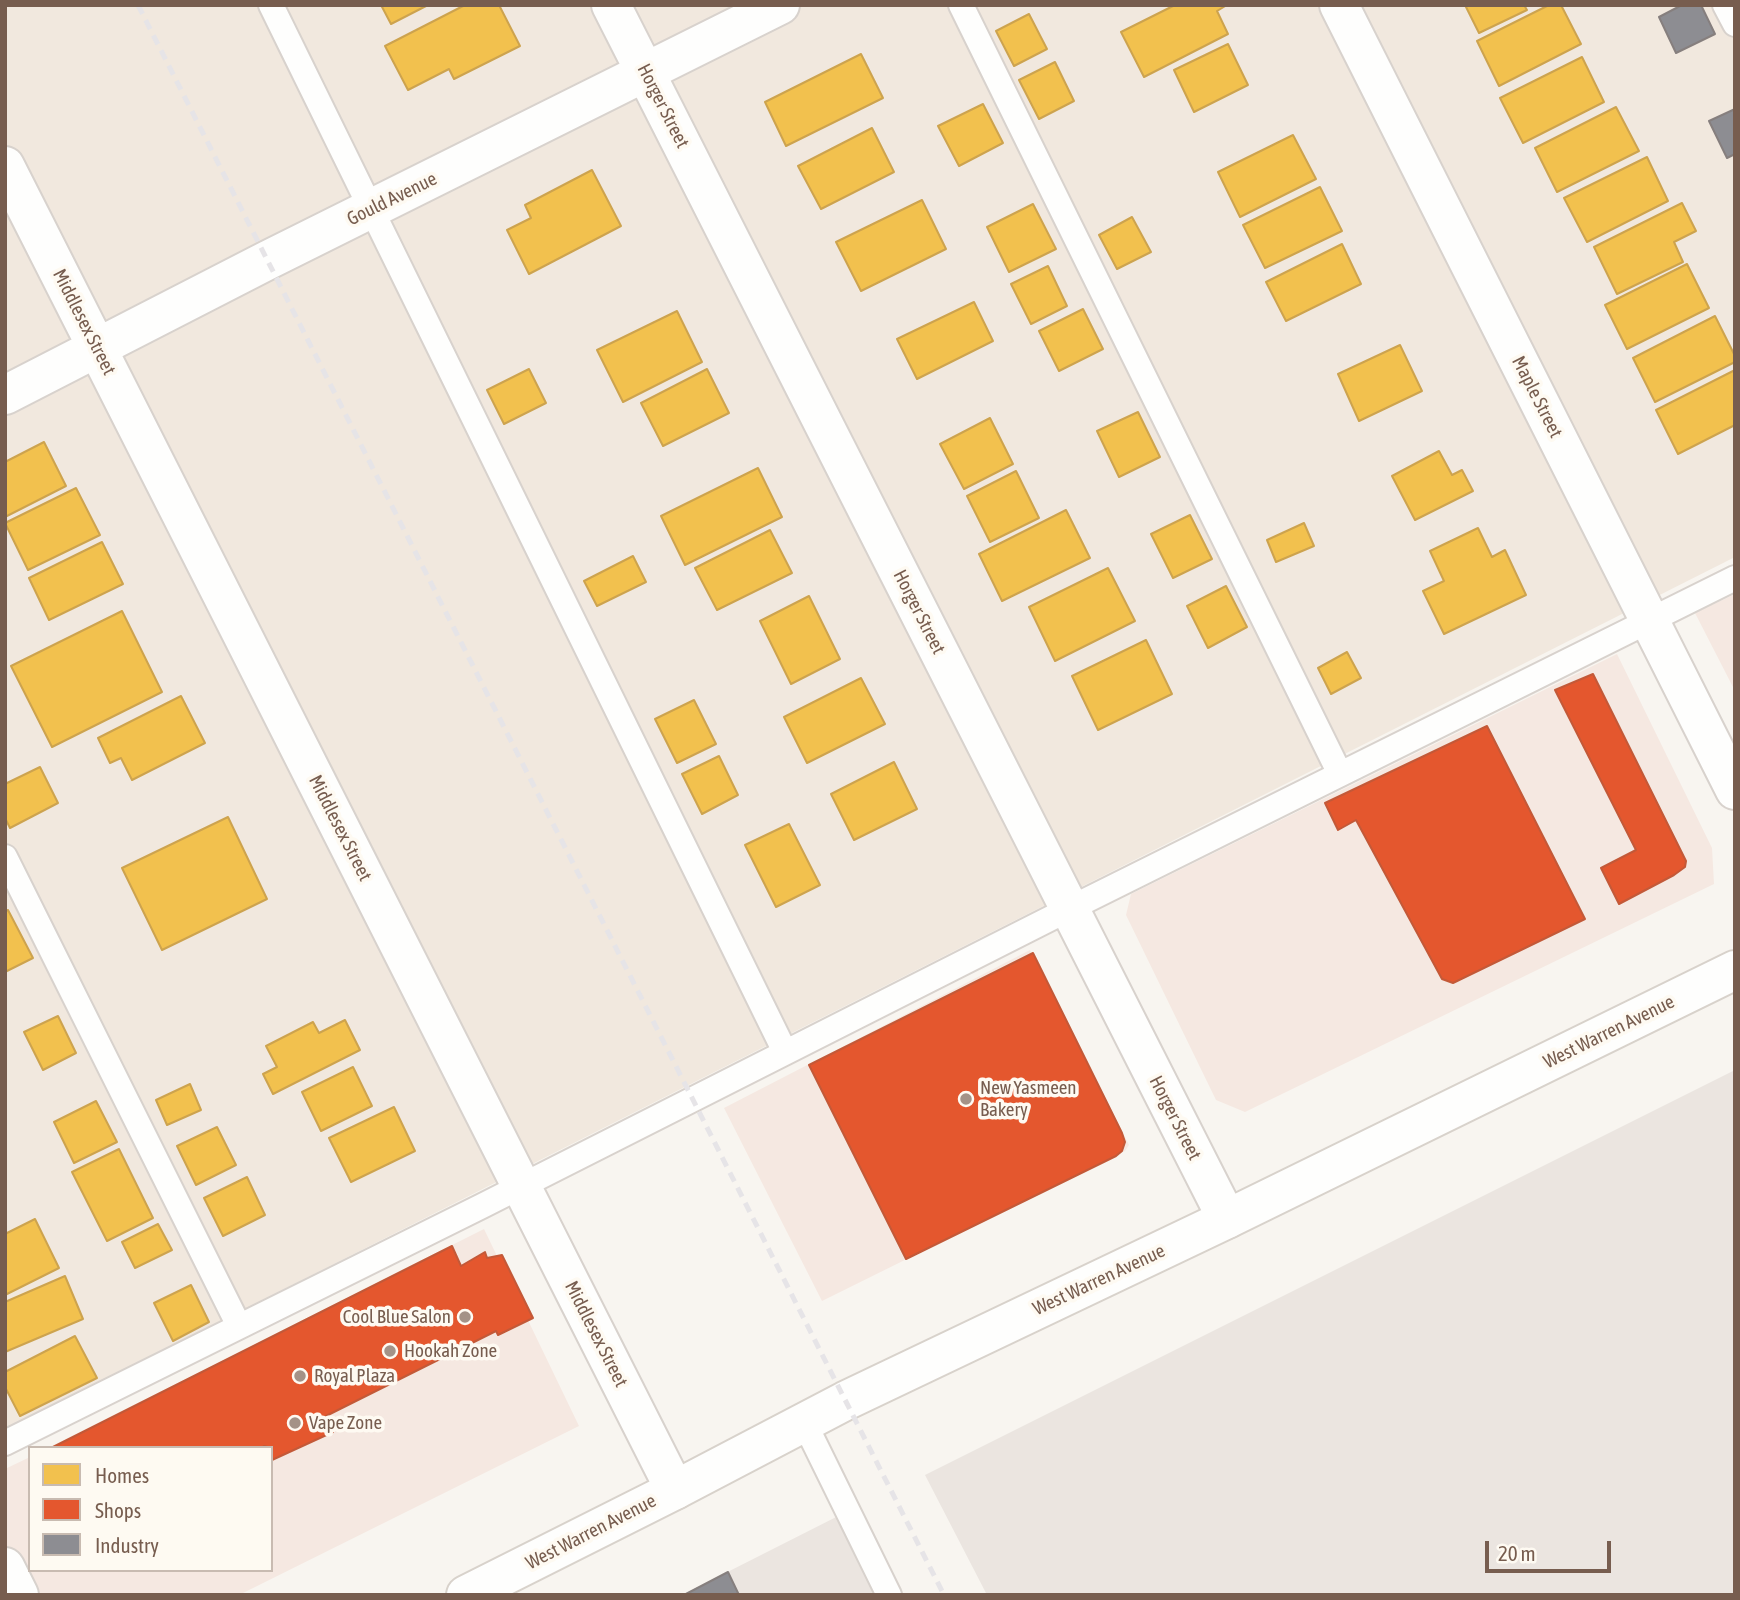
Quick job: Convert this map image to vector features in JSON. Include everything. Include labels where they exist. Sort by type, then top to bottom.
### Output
[{"type":"street","name":"Horger Street","points":[[611,5],[1227,1219]]},
{"type":"street","name":"Gould Avenue","points":[[5,395],[780,5]]},
{"type":"street","name":"Maple Street","points":[[1339,5],[1735,790]]},
{"type":"street","name":"Middlesex Street","points":[[5,166],[675,1490]]},
{"type":"street","name":"West Warren Avenue","points":[[467,1595],[804,1422],[1735,971]]},
{"type":"street","points":[[5,1567],[19,1595]]},
{"type":"lane","points":[[271,5],[785,1052]]},
{"type":"lane","points":[[961,5],[1340,774]]},
{"type":"lane","points":[[1725,5],[1735,24]]},
{"type":"lane","points":[[5,1443],[1735,578]]},
{"type":"lane","points":[[5,857],[239,1326]]},
{"type":"lane","points":[[804,1422],[889,1595]]},
{"type":"shaded area","points":[[5,5],[1735,5],[1735,557],[5,1430]]},
{"type":"shaded area","points":[[1735,594],[1735,691],[1695,613]]},
{"type":"shaded area","points":[[1617,654],[1712,848],[1714,884],[1245,1112],[1216,1100],[1126,915],[1131,894]]},
{"type":"shaded area","name":"New Yasmeen Bakery","points":[[1030,950],[1129,1145],[1125,1151],[822,1301],[724,1108]]},
{"type":"shaded area","points":[[1735,1070],[1735,1595],[987,1595],[925,1475]]},
{"type":"shaded area","points":[[484,1229],[579,1426],[239,1595],[5,1595],[5,1469],[28,1458],[28,1572],[273,1572],[273,1446],[52,1446]]},
{"type":"shaded area","points":[[854,1508],[897,1595],[682,1595]]},
{"type":"building: Homes","points":[[381,5],[428,5],[391,24]]},
{"type":"building: Homes","points":[[465,5],[499,5],[520,46],[454,79],[449,69],[408,90],[385,46]]},
{"type":"building: Homes","points":[[1175,5],[1227,5],[1217,11],[1228,34],[1144,77],[1121,32]]},
{"type":"building: Homes","points":[[1465,5],[1524,5],[1527,10],[1479,33]]},
{"type":"building: Homes","points":[[1549,5],[1561,5],[1581,44],[1499,86],[1477,41]]},
{"type":"building: Homes","points":[[1029,14],[1047,49],[1014,66],[996,31]]},
{"type":"building: Homes","points":[[1228,44],[1248,85],[1194,112],[1174,70]]},
{"type":"building: Homes","points":[[861,54],[883,98],[786,146],[765,102]]},
{"type":"building: Homes","points":[[1582,57],[1604,102],[1523,143],[1500,98]]},
{"type":"building: Homes","points":[[1055,62],[1074,101],[1039,119],[1019,80]]},
{"type":"building: Homes","points":[[983,104],[1003,143],[959,166],[938,126]]},
{"type":"building: Homes","points":[[1616,107],[1639,151],[1557,192],[1535,148]]},
{"type":"building: Homes","points":[[872,128],[894,172],[821,209],[798,166]]},
{"type":"building: Homes","points":[[1293,135],[1316,179],[1240,217],[1218,172]]},
{"type":"building: Homes","points":[[1647,157],[1668,201],[1587,242],[1564,198]]},
{"type":"building: Homes","points":[[592,170],[621,226],[529,274],[507,230],[531,218],[525,205]]},
{"type":"building: Homes","points":[[1320,187],[1342,231],[1265,268],[1243,225]]},
{"type":"building: Homes","points":[[922,200],[946,249],[861,291],[836,242]]},
{"type":"building: Homes","points":[[1682,203],[1696,231],[1674,242],[1683,262],[1617,294],[1594,247]]},
{"type":"building: Homes","points":[[1033,204],[1056,249],[1009,272],[987,227]]},
{"type":"building: Homes","points":[[1132,217],[1151,252],[1117,269],[1099,235]]},
{"type":"building: Homes","points":[[1342,244],[1361,284],[1286,321],[1266,282]]},
{"type":"building: Homes","points":[[1687,264],[1709,308],[1627,349],[1605,305]]},
{"type":"building: Homes","points":[[1048,266],[1067,306],[1031,324],[1011,284]]},
{"type":"building: Homes","points":[[974,302],[993,341],[917,379],[897,339]]},
{"type":"building: Homes","points":[[1083,309],[1103,349],[1059,371],[1039,331]]},
{"type":"building: Homes","points":[[677,311],[702,362],[623,402],[597,350]]},
{"type":"building: Homes","points":[[1715,316],[1735,356],[1735,362],[1655,402],[1633,358]]},
{"type":"building: Homes","points":[[1400,345],[1422,391],[1359,421],[1338,374]]},
{"type":"building: Homes","points":[[529,369],[546,403],[504,424],[487,390]]},
{"type":"building: Homes","points":[[707,369],[729,413],[663,446],[641,403]]},
{"type":"building: Homes","points":[[1735,370],[1735,425],[1678,454],[1656,410]]},
{"type":"building: Homes","points":[[1138,412],[1160,457],[1119,477],[1097,431]]},
{"type":"building: Homes","points":[[990,418],[1013,464],[964,489],[940,444]]},
{"type":"building: Homes","points":[[44,442],[66,486],[5,517],[5,462]]},
{"type":"building: Homes","points":[[1439,451],[1452,475],[1462,470],[1473,491],[1415,520],[1392,476]]},
{"type":"building: Homes","points":[[758,468],[782,517],[685,565],[661,516]]},
{"type":"building: Homes","points":[[1016,471],[1039,518],[990,542],[967,496]]},
{"type":"building: Homes","points":[[76,488],[100,535],[28,570],[5,523]]},
{"type":"building: Homes","points":[[1066,510],[1090,558],[1002,601],[979,554]]},
{"type":"building: Homes","points":[[1190,515],[1212,559],[1173,578],[1151,534]]},
{"type":"building: Homes","points":[[1304,523],[1314,546],[1276,562],[1267,540]]},
{"type":"building: Homes","points":[[1478,528],[1492,557],[1505,550],[1526,595],[1444,634],[1423,591],[1444,581],[1430,551]]},
{"type":"building: Homes","points":[[770,530],[792,573],[717,610],[695,568]]},
{"type":"building: Homes","points":[[102,542],[123,584],[49,620],[29,578]]},
{"type":"building: Homes","points":[[633,556],[646,582],[597,606],[584,581]]},
{"type":"building: Homes","points":[[1108,568],[1135,621],[1055,661],[1029,607]]},
{"type":"building: Homes","points":[[1226,586],[1247,627],[1208,648],[1187,606]]},
{"type":"building: Homes","points":[[809,596],[840,659],[791,684],[760,621]]},
{"type":"building: Homes","points":[[122,611],[162,692],[52,747],[11,666]]},
{"type":"building: Homes","points":[[1146,640],[1172,694],[1098,730],[1072,676]]},
{"type":"building: Homes","points":[[1347,652],[1361,678],[1331,694],[1318,668]]},
{"type":"building: Homes","points":[[861,678],[885,724],[807,763],[784,717]]},
{"type":"building: Homes","points":[[181,696],[205,743],[132,780],[121,758],[110,763],[98,738]]},
{"type":"building: Homes","points":[[694,700],[716,744],[677,763],[655,719]]},
{"type":"building: Homes","points":[[719,756],[738,795],[702,814],[682,774]]},
{"type":"building: Homes","points":[[894,762],[917,809],[854,840],[831,794]]},
{"type":"building: Homes","points":[[40,767],[58,803],[10,828],[5,818],[5,784]]},
{"type":"building: Homes","points":[[228,817],[267,899],[162,950],[122,868]]},
{"type":"building: Homes","points":[[789,824],[820,885],[776,907],[745,845]]},
{"type":"building: Homes","points":[[8,910],[33,958],[5,972],[5,911]]},
{"type":"building: Homes","points":[[58,1016],[76,1053],[43,1070],[24,1032]]},
{"type":"building: Homes","points":[[345,1020],[360,1050],[273,1094],[263,1074],[277,1067],[266,1046],[313,1022],[319,1033]]},
{"type":"building: Homes","points":[[353,1067],[372,1106],[321,1131],[302,1092]]},
{"type":"building: Homes","points":[[190,1084],[201,1110],[167,1125],[156,1100]]},
{"type":"building: Homes","points":[[96,1101],[117,1142],[74,1163],[54,1122]]},
{"type":"building: Homes","points":[[394,1107],[415,1151],[351,1182],[329,1138]]},
{"type":"building: Homes","points":[[217,1127],[236,1165],[196,1185],[177,1146]]},
{"type":"building: Homes","points":[[119,1149],[153,1218],[107,1241],[72,1172]]},
{"type":"building: Homes","points":[[247,1177],[265,1215],[223,1236],[204,1198]]},
{"type":"building: Homes","points":[[35,1219],[59,1268],[5,1295],[5,1234]]},
{"type":"building: Homes","points":[[158,1224],[172,1250],[135,1268],[122,1242]]},
{"type":"building: Homes","points":[[65,1276],[83,1319],[5,1352],[5,1302]]},
{"type":"building: Homes","points":[[191,1285],[209,1322],[173,1341],[154,1303]]},
{"type":"building: Homes","points":[[75,1336],[97,1378],[20,1416],[5,1387],[5,1372]]},
{"type":"building: Shops","points":[[1593,674],[1686,861],[1685,867],[1674,875],[1619,904],[1601,868],[1636,850],[1555,690]]},
{"type":"building: Shops","points":[[1487,726],[1585,919],[1453,983],[1442,979],[1356,820],[1338,830],[1325,803]]},
{"type":"building: Shops","name":"New Yasmeen Bakery","points":[[1033,953],[1122,1133],[1125,1142],[1122,1151],[906,1259],[809,1065]]},
{"type":"building: Shops","name":"Royal Plaza","points":[[452,1246],[461,1266],[485,1252],[487,1258],[502,1255],[533,1318],[498,1335],[496,1331],[326,1416],[333,1432],[273,1460],[273,1446],[55,1446]]},
{"type":"building: Industry","points":[[1682,5],[1701,5],[1715,34],[1676,53],[1659,17]]},
{"type":"building: Industry","points":[[1735,109],[1735,154],[1727,158],[1709,121]]},
{"type":"building: Industry","points":[[728,1572],[739,1595],[684,1595]]},
{"type":"railway","points":[[138,5],[944,1595]]},
{"type":"place","name":"New Yasmeen Bakery","points":[[966,1099]]},
{"type":"place","name":"Cool Blue Salon","points":[[465,1317]]},
{"type":"place","name":"Hookah Zone","points":[[390,1351]]},
{"type":"place","name":"Royal Plaza","points":[[300,1376]]},
{"type":"place","name":"Vape Zone","points":[[295,1423]]}]
